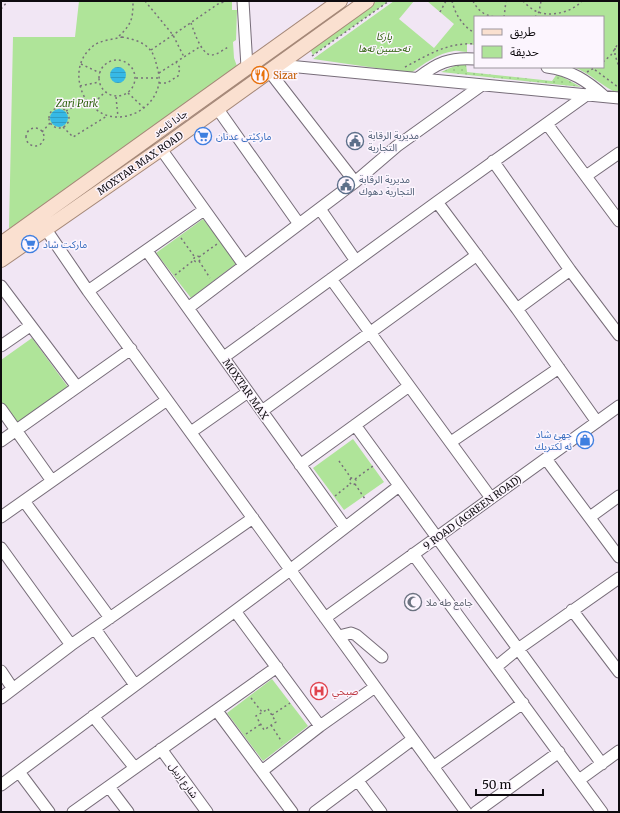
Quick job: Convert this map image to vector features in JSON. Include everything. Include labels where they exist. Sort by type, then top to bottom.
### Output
[{"type":"main road","name":"جادا ئامەد","points":[[1,244],[340,1]]},
{"type":"main road","points":[[274,68],[367,1]]},
{"type":"main road","name":"MOXTAR MAX ROAD","points":[[1,260],[274,68]]},
{"type":"street","points":[[244,1],[247,67]]},
{"type":"street","points":[[418,78],[431,68],[448,60],[462,58],[474,59]]},
{"type":"street","points":[[274,68],[418,78],[619,98]]},
{"type":"street","points":[[274,68],[356,182]]},
{"type":"street","points":[[551,68],[569,72],[588,82],[605,97]]},
{"type":"street","points":[[188,308],[356,182],[397,146],[482,85]]},
{"type":"street","points":[[224,357],[493,161],[588,94]]},
{"type":"street","points":[[217,108],[298,224]]},
{"type":"street","points":[[547,124],[619,221]]},
{"type":"street","points":[[160,149],[244,265]]},
{"type":"street","points":[[586,176],[619,152]]},
{"type":"street","points":[[493,161],[570,270],[615,321],[619,334]]},
{"type":"street","points":[[437,202],[517,309],[597,422]]},
{"type":"street","points":[[320,209],[356,261]]},
{"type":"street","points":[[88,291],[204,210]]},
{"type":"street","points":[[45,228],[88,291],[466,812]]},
{"type":"street","name":"MOXTAR MAX","points":[[147,251],[345,528]]},
{"type":"street","points":[[262,411],[477,255]]},
{"type":"street","points":[[517,309],[570,270]]},
{"type":"street","points":[[331,279],[491,498]]},
{"type":"street","points":[[1,286],[77,387]]},
{"type":"street","points":[[1,346],[30,326]]},
{"type":"street","points":[[1,441],[131,349]]},
{"type":"street","points":[[451,442],[559,368]]},
{"type":"street","points":[[300,465],[409,386]]},
{"type":"street","points":[[190,432],[248,392]]},
{"type":"street","points":[[1,517],[167,400]]},
{"type":"street","name":"9 ROAD (AGREEN ROAD)","points":[[325,618],[619,406]]},
{"type":"street","points":[[1,409],[52,481]]},
{"type":"street","points":[[355,425],[602,764]]},
{"type":"street","points":[[546,459],[619,557]]},
{"type":"street","points":[[1,785],[290,570],[399,486]]},
{"type":"street","points":[[590,518],[619,496]]},
{"type":"street","points":[[24,501],[110,618]]},
{"type":"street","points":[[1,698],[110,618],[252,518]]},
{"type":"street","points":[[1,548],[71,646]]},
{"type":"street","points":[[413,554],[602,812]]},
{"type":"street","points":[[496,667],[518,648],[619,578]]},
{"type":"street","points":[[572,610],[619,672]]},
{"type":"street","points":[[235,611],[320,726]]},
{"type":"street","points":[[95,629],[135,685]]},
{"type":"street","points":[[339,636],[351,633],[356,635],[382,657]]},
{"type":"street","points":[[74,812],[277,667]]},
{"type":"street","points":[[1,671],[13,689]]},
{"type":"street","points":[[262,771],[375,686]]},
{"type":"street","points":[[434,767],[523,704]]},
{"type":"street","points":[[217,711],[292,812]]},
{"type":"street","points":[[93,716],[134,768]]},
{"type":"street","points":[[315,812],[413,739]]},
{"type":"street","name":"شارع اربيل","points":[[161,749],[207,812]]},
{"type":"street","points":[[579,780],[619,751]]},
{"type":"street","points":[[476,812],[559,752]]},
{"type":"street","points":[[19,772],[49,812]]},
{"type":"street","points":[[358,781],[381,812]]},
{"type":"street","points":[[109,787],[128,812]]},
{"type":"path","points":[[1,9],[8,1]]},
{"type":"path","points":[[118,38],[129,26],[132,20],[134,1]]},
{"type":"path","points":[[145,1],[174,35],[184,57]]},
{"type":"path","points":[[151,50],[218,4],[226,1]]},
{"type":"path","points":[[309,58],[389,1]]},
{"type":"path","points":[[440,12],[446,1]]},
{"type":"path","points":[[452,1],[454,9],[462,22],[474,32]]},
{"type":"path","points":[[474,1],[482,13],[489,16]]},
{"type":"path","points":[[504,16],[506,1]]},
{"type":"path","points":[[523,1],[528,6],[539,12],[555,14],[568,10],[582,1]]},
{"type":"path","points":[[536,16],[539,12],[541,1]]},
{"type":"path","points":[[191,23],[201,46],[210,55],[216,54],[228,47]]},
{"type":"path","points":[[122,37],[142,43],[151,50],[158,69],[159,83],[154,96],[144,108],[134,114],[118,117],[108,116],[95,110],[91,106],[86,100],[80,86],[78,75],[87,51],[97,43],[122,37]]},
{"type":"path","points":[[604,61],[611,55],[619,42]]},
{"type":"path","points":[[401,69],[449,46],[464,43],[474,44]]},
{"type":"path","points":[[158,73],[201,46]]},
{"type":"path","points":[[615,48],[615,55],[619,67]]},
{"type":"path","points":[[121,60],[131,67],[136,78],[132,89],[128,93],[116,97],[105,92],[99,82],[100,73],[104,65],[109,62],[121,60]]},
{"type":"path","points":[[159,83],[167,83],[178,76],[180,68],[176,62]]},
{"type":"path","points":[[81,64],[100,73]]},
{"type":"path","points":[[591,68],[619,88]]},
{"type":"path","points":[[136,78],[158,78]]},
{"type":"path","points":[[80,86],[99,82]]},
{"type":"path","points":[[91,106],[105,92]]},
{"type":"path","points":[[128,93],[144,108]]},
{"type":"path","points":[[116,97],[118,117]]},
{"type":"path","points":[[66,111],[86,100]]},
{"type":"path","points":[[42,132],[34,128],[29,130],[25,138],[28,143],[33,146],[39,146],[43,141],[42,132],[50,122],[50,114],[54,109],[60,108],[66,111],[69,120],[66,126],[56,128],[50,122]]},
{"type":"path","points":[[63,127],[73,138],[108,116]]},
{"type":"path","points":[[175,230],[194,256]]},
{"type":"path","points":[[199,261],[200,257],[224,238]]},
{"type":"path","points":[[168,281],[194,260],[195,256],[200,257]]},
{"type":"path","points":[[194,260],[196,262],[199,261],[216,287]]},
{"type":"path","points":[[339,461],[351,478],[355,479],[381,461]]},
{"type":"path","points":[[350,484],[349,482],[351,478]]},
{"type":"path","points":[[355,479],[355,484],[371,508]]},
{"type":"path","points":[[327,503],[350,484],[355,484]]},
{"type":"path","points":[[245,691],[262,712]]},
{"type":"path","points":[[272,715],[290,702]]},
{"type":"path","points":[[268,708],[272,715],[276,722],[264,730],[256,716],[268,708]]},
{"type":"path","points":[[244,736],[261,724]]},
{"type":"path","points":[[271,725],[284,744]]},
{"type":"green space","name":"Zari Park","points":[[79,1],[232,1],[232,10],[237,10],[236,40],[233,42],[234,58],[238,69],[9,229],[13,37],[75,37]]},
{"type":"green space","points":[[377,1],[389,1],[313,55],[310,49]]},
{"type":"green space","name":"پارکا تەحسین تەها","points":[[394,1],[414,1],[399,19],[434,48],[454,24],[427,1],[619,1],[619,94],[575,68],[604,68],[604,16],[474,16],[474,45],[467,44],[467,52],[456,51],[442,54],[431,59],[411,73],[313,59]]},
{"type":"green space","points":[[466,64],[467,72],[552,81],[557,74],[581,87],[441,72],[457,65]]},
{"type":"green space","points":[[203,219],[237,263],[191,298],[156,253]]},
{"type":"green space","points":[[32,338],[68,387],[17,424],[1,401],[1,360]]},
{"type":"green space","points":[[353,439],[384,482],[344,510],[313,468]]},
{"type":"green space","points":[[272,679],[308,726],[263,761],[227,713]]},
{"type":"water","points":[[118,67],[125,72],[126,75],[121,82],[118,83],[111,78],[110,75],[115,68]]},
{"type":"water","points":[[59,109],[65,112],[68,118],[65,124],[59,127],[53,124],[50,118],[53,112]]},
{"type":"place","name":"Sizar","points":[[260,75]]},
{"type":"place","name":"مارکێتی عدنان","points":[[203,136]]},
{"type":"place","name":"مديرية الرقابة التجارية","points":[[355,141]]},
{"type":"place","name":"مديرية الرقابة التجارية دهوك","points":[[346,185]]},
{"type":"place","name":"ماركت شاد","points":[[30,244]]},
{"type":"place","name":"جهئ شاد ئه لكتريك","points":[[585,440]]},
{"type":"place","name":"جامع طه ملا","points":[[413,602]]},
{"type":"place","name":"صبحي","points":[[319,691]]}]
